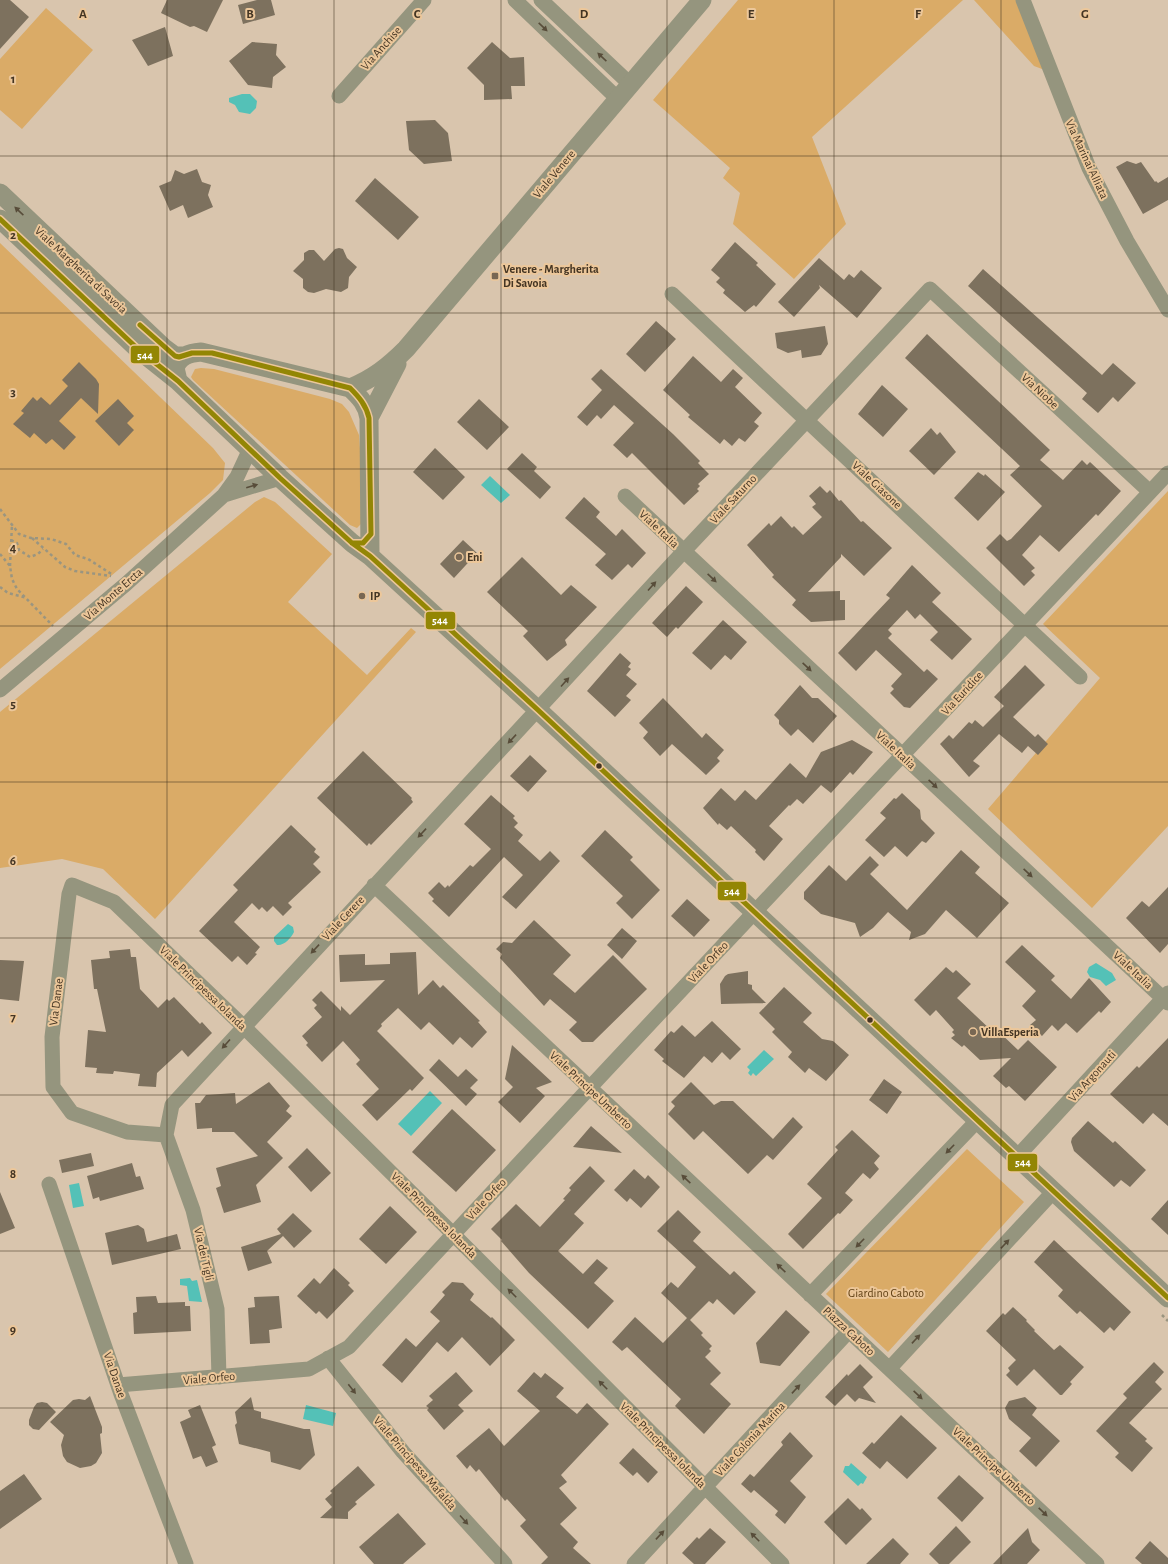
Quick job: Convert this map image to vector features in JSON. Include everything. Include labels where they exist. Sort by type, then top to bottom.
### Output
[{"type":"street","name":"Via Anchise","points":[[339,96],[424,0]]},
{"type":"street","points":[[515,0],[618,99]]},
{"type":"street","points":[[541,0],[630,84]]},
{"type":"street","name":"Viale Venere","points":[[406,349],[702,0]]},
{"type":"street","name":"Via Marinai Alliata","points":[[1023,0],[1089,168],[1127,241],[1168,309]]},
{"type":"street","name":"Viale Margherita di Savoia","points":[[0,193],[163,347],[175,356],[183,356]]},
{"type":"street","name":"Viale Margherita di Savoia","points":[[0,219],[139,350],[178,381],[280,478],[352,543],[370,556],[538,710],[977,1122],[1168,1298]]},
{"type":"street","name":"Viale Saturno","points":[[538,710],[684,551],[930,289]]},
{"type":"street","name":"Via Niobe","points":[[930,289],[1150,492]]},
{"type":"street","name":"Viale Giasone","points":[[672,294],[807,419],[1080,677]]},
{"type":"street","points":[[350,388],[374,377],[406,349]]},
{"type":"street","points":[[369,418],[383,389],[406,349]]},
{"type":"street","points":[[178,381],[175,368],[183,356],[192,352],[212,353],[350,388],[358,395],[366,406],[369,418],[370,556]]},
{"type":"street","name":"Via Monte Ercta","points":[[0,690],[126,584],[224,495],[238,477],[250,449]]},
{"type":"street","name":"Via Euridice","points":[[753,912],[903,756],[1168,473]]},
{"type":"street","points":[[224,495],[280,478]]},
{"type":"street","name":"Viale Italia","points":[[625,496],[903,756],[1166,998]]},
{"type":"street","points":[[352,543],[359,544],[365,542],[371,534]]},
{"type":"street","name":"Viale Cerere","points":[[166,1135],[172,1105],[243,1026],[538,710]]},
{"type":"street","name":"Viale Principessa Iolanda","points":[[72,885],[114,902],[243,1026],[454,1234],[782,1564]]},
{"type":"street","name":"Via Danae","points":[[72,885],[52,1038],[53,1087],[72,1113],[127,1132],[166,1135]]},
{"type":"street","name":"Viale Principe Umberto","points":[[374,885],[810,1295]]},
{"type":"street","name":"Viale Orfeo","points":[[118,1385],[309,1369],[349,1347],[753,912]]},
{"type":"street","name":"Via Argonauti","points":[[1016,1158],[1166,998]]},
{"type":"street","points":[[810,1295],[977,1122]]},
{"type":"street","name":"Via dei Tigli","points":[[166,1135],[193,1210],[217,1309],[219,1377]]},
{"type":"street","name":"Via Danae","points":[[49,1184],[118,1385],[186,1564]]},
{"type":"street","points":[[890,1368],[1053,1192]]},
{"type":"street","name":"Piazza Caboto","points":[[810,1295],[890,1368]]},
{"type":"street","name":"Viale Colonia Marina","points":[[634,1564],[849,1331]]},
{"type":"street","name":"Viale Principessa Mafalda","points":[[328,1358],[402,1452],[505,1564]]},
{"type":"street","name":"Viale Principe Umberto","points":[[890,1368],[1097,1564]]},
{"type":"path","points":[[0,509],[19,534],[32,538],[51,539],[66,544],[75,556],[88,559],[116,577],[75,571],[65,567],[32,538]]},
{"type":"path","points":[[12,525],[10,566],[17,589],[63,637]]},
{"type":"path","points":[[11,540],[17,542],[19,550],[30,556],[38,554],[43,549]]},
{"type":"path","points":[[0,554],[10,566]]},
{"type":"path","points":[[0,587],[8,593],[27,598]]},
{"type":"green space","points":[[738,0],[963,0],[812,137],[846,224],[794,279],[733,224],[740,193],[723,178],[730,168],[653,100]]},
{"type":"green space","points":[[974,0],[1017,0],[1043,64],[1042,69],[1034,66]]},
{"type":"green space","points":[[46,8],[93,50],[22,129],[0,110],[0,59]]},
{"type":"green space","points":[[0,243],[213,448],[225,463],[223,480],[210,493],[0,669]]},
{"type":"green space","points":[[195,369],[214,369],[330,399],[342,404],[349,412],[359,435],[361,524],[357,528],[350,525],[193,380],[191,377]]},
{"type":"green space","points":[[1168,491],[1168,826],[1092,908],[988,809],[1100,678],[1043,624]]},
{"type":"green space","points":[[264,497],[275,502],[332,554],[288,602],[367,675],[411,628],[416,632],[155,919],[103,869],[62,859],[0,868],[0,712],[255,502]]},
{"type":"green space","name":"Giardino Caboto","points":[[967,1149],[1024,1202],[888,1352],[826,1294]]},
{"type":"water","points":[[242,94],[250,94],[257,101],[256,108],[250,114],[239,112],[235,105],[229,102],[229,98]]},
{"type":"water","points":[[490,476],[510,495],[501,503],[481,485]]},
{"type":"water","points":[[288,924],[293,927],[294,932],[287,941],[277,945],[274,941],[274,937]]},
{"type":"water","points":[[1096,963],[1112,973],[1116,980],[1106,986],[1100,980],[1090,977],[1087,972],[1089,967]]},
{"type":"water","points":[[764,1050],[774,1059],[756,1076],[753,1073],[751,1076],[748,1073],[750,1070],[747,1067]]},
{"type":"water","points":[[430,1091],[442,1103],[411,1136],[398,1124]]},
{"type":"water","points":[[79,1183],[84,1206],[73,1208],[69,1185]]},
{"type":"water","points":[[190,1278],[192,1281],[197,1280],[202,1302],[189,1301],[187,1286],[180,1285],[180,1279]]},
{"type":"water","points":[[306,1405],[336,1413],[333,1426],[303,1419]]},
{"type":"water","points":[[851,1463],[867,1477],[863,1484],[861,1483],[858,1486],[843,1472],[845,1466],[849,1466]]},
{"type":"building","points":[[0,0],[10,0],[29,17],[0,49]]},
{"type":"building","points":[[167,0],[223,0],[207,32],[194,26],[190,27],[161,13]]},
{"type":"building","points":[[257,0],[271,0],[275,15],[243,24],[238,5]]},
{"type":"building","points":[[165,27],[173,56],[148,66],[132,40]]},
{"type":"building","points":[[252,42],[277,44],[276,55],[286,67],[273,77],[272,88],[248,85],[229,61]]},
{"type":"building","points":[[492,42],[510,58],[524,57],[525,86],[511,86],[512,99],[484,100],[484,85],[467,68]]},
{"type":"building","points":[[435,120],[448,133],[452,161],[424,164],[409,150],[406,121]]},
{"type":"building","points":[[1127,161],[1136,164],[1141,162],[1155,182],[1156,181],[1158,183],[1168,177],[1168,200],[1143,214],[1116,167]]},
{"type":"building","points":[[197,169],[202,182],[211,185],[208,195],[213,207],[188,218],[183,205],[170,211],[159,186],[171,181],[175,170],[184,174]]},
{"type":"building","points":[[375,178],[419,217],[398,240],[355,201]]},
{"type":"building","points":[[735,242],[758,263],[756,265],[776,284],[756,307],[754,305],[745,312],[723,293],[725,290],[716,282],[720,278],[711,270]]},
{"type":"building","points":[[335,249],[343,249],[347,258],[357,267],[349,277],[348,288],[341,292],[326,289],[314,293],[308,292],[303,288],[303,279],[293,271],[304,260],[304,253],[309,250],[314,250],[324,261]]},
{"type":"building","points":[[819,258],[844,280],[849,274],[854,278],[861,270],[882,288],[857,318],[819,285],[820,288],[794,317],[778,302]]},
{"type":"building","points":[[983,269],[1102,375],[1113,363],[1136,383],[1118,402],[1113,397],[1098,413],[1082,399],[1087,393],[968,286]]},
{"type":"building","points":[[656,321],[676,339],[645,372],[626,354]]},
{"type":"building","points":[[825,326],[828,344],[821,355],[802,358],[801,350],[788,353],[777,348],[775,333]]},
{"type":"building","points":[[927,334],[1050,450],[1040,460],[1063,480],[1082,460],[1087,465],[1090,462],[1121,491],[1098,516],[1096,514],[1059,552],[1040,535],[1022,555],[1035,568],[1031,571],[1035,575],[1024,586],[986,548],[1000,534],[1007,541],[1011,539],[1042,506],[1010,475],[1020,466],[905,358]]},
{"type":"building","points":[[693,356],[721,382],[733,369],[743,378],[735,387],[762,413],[754,422],[759,426],[745,442],[739,438],[732,446],[724,439],[720,444],[688,417],[690,415],[663,390]]},
{"type":"building","points":[[79,362],[99,384],[98,414],[81,398],[59,421],[76,437],[64,450],[52,439],[46,444],[34,433],[30,438],[13,424],[24,413],[21,411],[33,397],[37,401],[41,397],[50,405],[68,386],[62,380]]},
{"type":"building","points":[[601,369],[673,434],[700,461],[698,463],[709,474],[698,484],[700,486],[697,489],[699,491],[684,505],[632,453],[627,458],[613,445],[634,423],[614,405],[601,419],[597,415],[587,426],[577,417],[602,390],[591,379]]},
{"type":"building","points":[[882,385],[908,409],[883,437],[858,414]]},
{"type":"building","points":[[118,399],[134,416],[127,423],[134,430],[119,446],[95,421]]},
{"type":"building","points":[[479,399],[509,427],[487,450],[457,422]]},
{"type":"building","points":[[931,428],[937,435],[940,432],[956,452],[934,475],[909,451]]},
{"type":"building","points":[[435,448],[465,477],[443,500],[413,472]]},
{"type":"building","points":[[522,453],[537,467],[534,471],[551,487],[540,499],[507,469]]},
{"type":"building","points":[[978,472],[984,476],[985,474],[1005,492],[978,521],[954,498]]},
{"type":"building","points":[[820,486],[827,493],[830,490],[861,522],[863,521],[892,548],[864,576],[841,554],[841,557],[808,592],[840,591],[840,600],[845,600],[845,620],[811,622],[792,605],[796,600],[772,577],[774,575],[747,545],[769,523],[771,526],[781,516],[792,528],[794,526],[803,535],[822,517],[812,507],[816,504],[809,496]]},
{"type":"building","points":[[584,497],[600,512],[596,517],[616,536],[622,529],[646,553],[632,568],[628,564],[612,580],[595,565],[606,554],[565,518]]},
{"type":"building","points":[[463,540],[477,553],[454,578],[440,564]]},
{"type":"building","points":[[522,557],[561,595],[571,585],[597,607],[565,640],[567,645],[547,661],[523,636],[528,631],[487,592]]},
{"type":"building","points":[[912,565],[941,593],[932,602],[972,639],[952,660],[930,640],[938,632],[920,614],[915,619],[907,610],[888,630],[892,634],[888,638],[924,672],[927,669],[938,679],[910,708],[904,707],[890,693],[894,689],[891,686],[902,674],[876,650],[856,671],[838,653],[890,598],[886,595]]},
{"type":"building","points":[[686,586],[703,602],[678,629],[676,627],[667,637],[652,623]]},
{"type":"building","points":[[723,620],[747,642],[731,660],[725,655],[711,670],[692,653]]},
{"type":"building","points":[[620,653],[631,663],[628,667],[631,669],[626,675],[637,684],[626,696],[631,700],[615,717],[587,691]]},
{"type":"building","points":[[1025,665],[1045,685],[1013,717],[1035,737],[1038,734],[1048,744],[1038,755],[1028,746],[1022,753],[999,734],[973,761],[980,766],[969,777],[940,744],[949,735],[953,739],[969,722],[972,724],[975,720],[983,727],[1004,706],[994,697]]},
{"type":"building","points":[[800,685],[812,698],[818,698],[837,716],[813,743],[798,729],[791,736],[779,724],[779,720],[774,715]]},
{"type":"building","points":[[663,698],[702,738],[706,733],[724,750],[717,758],[720,761],[706,775],[672,744],[660,756],[643,738],[648,732],[639,723]]},
{"type":"building","points":[[852,740],[873,752],[853,775],[850,772],[831,793],[821,785],[803,804],[797,799],[790,806],[789,805],[769,826],[783,839],[764,861],[755,852],[756,850],[731,826],[727,830],[719,823],[718,825],[703,808],[721,788],[735,801],[745,790],[756,800],[790,763],[806,778],[821,752]]},
{"type":"building","points":[[363,751],[412,798],[411,799],[413,802],[371,845],[369,843],[367,846],[317,798]]},
{"type":"building","points":[[530,755],[547,771],[528,792],[510,776]]},
{"type":"building","points":[[902,793],[920,810],[921,819],[935,833],[926,843],[922,841],[907,857],[895,846],[884,857],[865,840],[886,818],[880,813],[894,798],[896,799]]},
{"type":"building","points":[[491,795],[515,816],[513,818],[518,823],[514,827],[523,835],[518,841],[540,861],[550,851],[560,861],[516,909],[502,897],[523,875],[504,857],[449,917],[432,901],[434,899],[428,893],[439,882],[445,888],[448,885],[449,887],[470,865],[473,867],[491,849],[464,824]]},
{"type":"building","points":[[291,825],[316,849],[314,852],[320,857],[313,864],[321,872],[288,903],[292,907],[283,916],[273,906],[267,912],[262,907],[259,910],[252,903],[234,922],[260,947],[255,953],[257,954],[247,965],[238,956],[232,962],[199,931],[238,890],[233,885]]},
{"type":"building","points":[[605,830],[633,857],[630,860],[660,890],[632,919],[616,903],[623,896],[581,856]]},
{"type":"building","points":[[961,850],[980,867],[975,873],[1009,903],[977,938],[946,910],[925,934],[909,940],[911,932],[888,912],[873,928],[860,937],[855,923],[821,914],[804,899],[804,892],[829,865],[846,881],[870,856],[879,865],[870,874],[907,910]]},
{"type":"building","points":[[1168,887],[1168,944],[1160,953],[1126,918],[1142,901],[1149,907]]},
{"type":"building","points":[[687,899],[710,920],[694,937],[671,916]]},
{"type":"building","points":[[534,920],[571,955],[553,974],[575,993],[613,955],[647,989],[593,1042],[582,1042],[569,1030],[577,1022],[550,999],[544,1006],[500,958],[502,954],[496,949],[503,942],[512,943]]},
{"type":"building","points":[[622,928],[637,941],[622,959],[607,945]]},
{"type":"building","points":[[1022,945],[1055,976],[1051,980],[1071,999],[1089,978],[1111,1002],[1101,1013],[1099,1011],[1077,1033],[1066,1023],[1058,1031],[1052,1025],[1042,1036],[1030,1025],[1036,1020],[1022,1006],[1036,991],[1005,962]]},
{"type":"building","points":[[130,949],[131,957],[136,957],[140,989],[158,1008],[167,999],[169,1001],[174,997],[200,1024],[202,1022],[212,1033],[188,1057],[182,1050],[157,1073],[156,1087],[138,1086],[140,1074],[114,1071],[113,1074],[96,1073],[97,1068],[85,1067],[88,1030],[106,1032],[97,989],[94,989],[91,960],[110,958],[109,951]]},
{"type":"building","points":[[416,952],[418,995],[433,980],[440,988],[443,985],[480,1021],[478,1022],[487,1032],[472,1048],[460,1037],[453,1045],[429,1022],[421,1030],[398,1008],[381,1024],[382,1026],[377,1031],[424,1078],[412,1091],[410,1089],[377,1121],[362,1105],[379,1089],[356,1064],[360,1060],[343,1041],[322,1062],[306,1045],[308,1043],[302,1036],[322,1017],[314,1008],[317,1005],[312,1000],[321,991],[341,1011],[341,1006],[350,1015],[385,980],[340,982],[339,955],[365,954],[365,965],[390,964],[390,953]]},
{"type":"building","points":[[0,960],[24,961],[19,1001],[0,999]]},
{"type":"building","points":[[946,967],[953,973],[956,970],[971,984],[957,998],[993,1032],[996,1029],[1018,1050],[1028,1040],[1057,1067],[1025,1101],[1009,1086],[1006,1088],[993,1076],[1011,1058],[980,1060],[964,1045],[962,1047],[951,1038],[955,1035],[952,1032],[954,1030],[936,1010],[930,1016],[914,1000]]},
{"type":"building","points":[[748,971],[748,984],[752,985],[752,989],[766,1003],[721,1004],[720,984],[725,976],[728,974]]},
{"type":"building","points":[[784,987],[812,1013],[803,1022],[822,1039],[833,1041],[849,1055],[826,1081],[809,1068],[805,1073],[788,1057],[792,1052],[772,1032],[775,1029],[759,1013]]},
{"type":"building","points":[[712,1021],[741,1049],[730,1060],[722,1052],[712,1063],[704,1056],[684,1078],[662,1061],[664,1059],[654,1050],[671,1031],[674,1033],[682,1025],[695,1037]]},
{"type":"building","points":[[1168,1038],[1168,1126],[1153,1113],[1143,1124],[1110,1094],[1137,1066],[1139,1068]]},
{"type":"building","points":[[512,1045],[552,1082],[536,1088],[545,1096],[520,1123],[498,1102],[513,1087],[505,1079]]},
{"type":"building","points":[[439,1059],[458,1077],[466,1069],[478,1080],[470,1088],[477,1094],[466,1106],[429,1070]]},
{"type":"building","points":[[884,1079],[902,1092],[887,1114],[869,1100]]},
{"type":"building","points":[[269,1082],[290,1106],[286,1111],[292,1116],[267,1142],[283,1158],[256,1185],[261,1202],[224,1213],[216,1188],[221,1186],[216,1168],[258,1156],[234,1132],[212,1132],[212,1128],[197,1129],[195,1103],[200,1103],[206,1095],[235,1093],[236,1104]]},
{"type":"building","points":[[691,1082],[714,1105],[721,1101],[733,1101],[773,1139],[793,1117],[803,1127],[773,1160],[767,1155],[748,1174],[703,1131],[694,1140],[668,1114],[675,1106],[671,1102]]},
{"type":"building","points":[[452,1109],[496,1150],[456,1192],[412,1152]]},
{"type":"building","points":[[1088,1121],[1113,1143],[1115,1141],[1146,1170],[1130,1187],[1121,1180],[1114,1187],[1074,1151],[1071,1142],[1072,1138]]},
{"type":"building","points":[[591,1126],[622,1153],[573,1147]]},
{"type":"building","points":[[852,1130],[880,1156],[874,1163],[879,1169],[870,1179],[863,1173],[845,1193],[853,1200],[840,1214],[838,1213],[803,1249],[788,1234],[822,1198],[807,1184],[838,1150],[835,1147]]},
{"type":"building","points":[[307,1148],[331,1173],[311,1192],[288,1167]]},
{"type":"building","points":[[91,1153],[94,1166],[62,1173],[59,1160]]},
{"type":"building","points":[[132,1163],[136,1177],[140,1176],[144,1189],[100,1201],[99,1197],[93,1199],[87,1176]]},
{"type":"building","points":[[590,1166],[605,1181],[574,1214],[584,1223],[558,1251],[583,1274],[597,1259],[608,1268],[594,1283],[614,1301],[588,1329],[529,1273],[491,1229],[516,1204],[540,1227],[565,1200],[563,1199],[571,1190],[569,1188]]},
{"type":"building","points":[[634,1169],[645,1179],[648,1175],[660,1187],[641,1208],[630,1198],[627,1202],[614,1190]]},
{"type":"building","points":[[0,1192],[15,1228],[0,1234]]},
{"type":"building","points":[[1168,1200],[1168,1235],[1151,1219]]},
{"type":"building","points":[[390,1206],[417,1232],[386,1264],[359,1239]]},
{"type":"building","points":[[678,1210],[701,1232],[693,1241],[730,1275],[734,1271],[756,1292],[734,1315],[717,1299],[713,1304],[709,1301],[690,1320],[703,1333],[701,1335],[712,1346],[709,1349],[711,1351],[705,1357],[721,1373],[710,1384],[731,1404],[704,1434],[675,1406],[681,1399],[627,1347],[622,1351],[612,1342],[635,1317],[663,1343],[687,1318],[661,1293],[671,1282],[678,1288],[696,1267],[657,1231]]},
{"type":"building","points":[[293,1213],[312,1231],[294,1248],[283,1236],[267,1251],[272,1263],[248,1271],[241,1247],[281,1234],[277,1229]]},
{"type":"building","points":[[138,1225],[144,1229],[147,1242],[177,1234],[181,1249],[112,1265],[105,1233]]},
{"type":"building","points":[[1054,1240],[1131,1312],[1114,1331],[1110,1327],[1104,1333],[1080,1311],[1077,1314],[1058,1296],[1063,1290],[1034,1262]]},
{"type":"building","points":[[334,1268],[350,1283],[348,1285],[354,1291],[327,1319],[319,1311],[316,1314],[297,1296],[314,1278],[320,1284]]},
{"type":"building","points":[[452,1282],[463,1283],[474,1294],[470,1300],[491,1318],[492,1317],[515,1340],[490,1366],[462,1337],[448,1352],[437,1342],[402,1383],[382,1365],[406,1338],[416,1347],[440,1321],[430,1312],[445,1295],[442,1292]]},
{"type":"building","points":[[156,1296],[158,1303],[185,1302],[185,1306],[190,1306],[191,1331],[134,1334],[133,1313],[137,1312],[136,1297]]},
{"type":"building","points":[[279,1296],[282,1328],[269,1330],[270,1343],[250,1344],[248,1308],[255,1307],[254,1297]]},
{"type":"building","points":[[1013,1307],[1027,1320],[1026,1321],[1035,1330],[1034,1331],[1054,1350],[1060,1345],[1084,1367],[1070,1382],[1072,1384],[1062,1395],[1060,1395],[1034,1369],[1017,1386],[1006,1375],[1010,1371],[1008,1368],[1016,1360],[986,1331],[1003,1313],[1005,1315]]},
{"type":"building","points":[[786,1310],[810,1332],[780,1366],[760,1363],[756,1343]]},
{"type":"building","points":[[1154,1362],[1164,1372],[1155,1382],[1162,1389],[1129,1423],[1147,1439],[1145,1441],[1153,1448],[1132,1472],[1115,1457],[1119,1453],[1096,1431],[1127,1398],[1123,1394]]},
{"type":"building","points":[[860,1364],[873,1377],[863,1387],[876,1403],[859,1398],[855,1402],[847,1394],[835,1406],[825,1397],[847,1374],[848,1376]]},
{"type":"building","points":[[456,1372],[473,1391],[458,1405],[464,1411],[444,1430],[427,1410],[429,1408],[426,1406],[433,1400],[429,1396]]},
{"type":"building","points":[[534,1372],[541,1378],[545,1373],[564,1388],[556,1397],[577,1414],[587,1403],[609,1424],[561,1475],[567,1482],[559,1488],[577,1508],[560,1524],[578,1542],[573,1548],[591,1564],[541,1564],[548,1557],[520,1526],[526,1520],[507,1499],[505,1501],[479,1469],[476,1472],[470,1465],[467,1469],[456,1456],[489,1428],[504,1446],[540,1411],[517,1391]]},
{"type":"building","points":[[90,1396],[102,1427],[102,1433],[100,1434],[102,1453],[96,1463],[91,1466],[80,1468],[67,1462],[63,1456],[61,1445],[64,1435],[50,1422],[73,1400],[85,1400]]},
{"type":"building","points":[[251,1397],[254,1410],[261,1412],[261,1418],[304,1429],[310,1429],[315,1455],[300,1470],[271,1462],[270,1452],[239,1444],[235,1425],[237,1423],[235,1412]]},
{"type":"building","points":[[1025,1397],[1037,1408],[1032,1415],[1060,1441],[1036,1467],[1019,1451],[1031,1438],[1009,1419],[1005,1408],[1009,1401]]},
{"type":"building","points":[[37,1403],[47,1403],[56,1412],[39,1430],[33,1429],[29,1425],[29,1420],[34,1407]]},
{"type":"building","points":[[200,1405],[216,1445],[212,1447],[218,1462],[206,1467],[201,1456],[193,1459],[180,1422],[191,1417],[188,1410]]},
{"type":"building","points":[[901,1415],[937,1448],[907,1479],[887,1461],[880,1469],[862,1453],[872,1442],[874,1444]]},
{"type":"building","points":[[790,1432],[813,1456],[790,1481],[806,1497],[785,1524],[775,1515],[778,1511],[754,1490],[751,1493],[741,1484],[750,1474],[754,1477],[783,1445],[781,1442]]},
{"type":"building","points":[[633,1448],[658,1472],[648,1483],[637,1472],[633,1476],[619,1463]]},
{"type":"building","points":[[358,1466],[375,1485],[355,1502],[357,1504],[348,1512],[348,1519],[320,1518],[332,1507],[325,1499],[332,1493],[330,1491]]},
{"type":"building","points":[[24,1474],[42,1499],[0,1529],[0,1491]]},
{"type":"building","points":[[959,1475],[984,1498],[962,1522],[937,1498]]},
{"type":"building","points":[[848,1498],[860,1510],[862,1508],[872,1519],[846,1545],[824,1522]]},
{"type":"building","points":[[398,1513],[426,1544],[403,1564],[374,1564],[359,1547]]},
{"type":"building","points":[[956,1526],[971,1542],[949,1564],[939,1564],[929,1554]]},
{"type":"building","points":[[710,1528],[726,1542],[705,1564],[694,1564],[682,1553],[697,1537],[699,1539]]},
{"type":"building","points":[[1028,1528],[1032,1542],[1040,1550],[1027,1564],[993,1564]]},
{"type":"building","points":[[893,1538],[909,1554],[900,1564],[866,1564]]},
{"type":"building","points":[[1150,1541],[1168,1558],[1168,1564],[1142,1564],[1135,1558]]},
{"type":"transit line","name":"544","points":[[0,219],[139,350],[178,381],[280,478],[352,543],[370,556],[538,710],[1168,1298]]},
{"type":"transit line","name":"544","points":[[140,325],[175,356],[179,357],[192,353],[212,353],[350,388],[353,391],[364,405],[369,418],[371,534],[363,543],[352,543]]},
{"type":"place","name":"Venere - Margherita Di Savoia","points":[[495,276]]},
{"type":"place","name":"Eni","points":[[459,557]]},
{"type":"place","name":"IP","points":[[362,596]]},
{"type":"place","name":"VillaEsperia","points":[[973,1032]]}]
